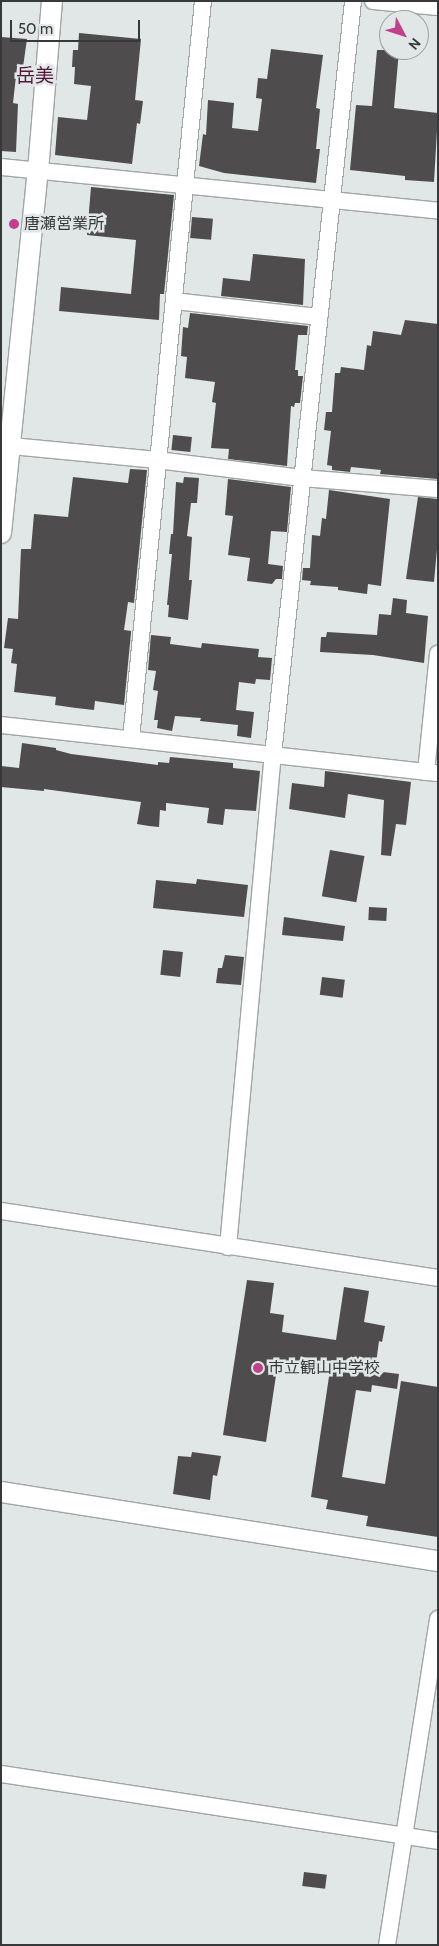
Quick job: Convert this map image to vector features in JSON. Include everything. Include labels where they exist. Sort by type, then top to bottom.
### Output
[{"type":"street","points":[[1,533],[6,446],[38,171],[52,1]]},
{"type":"street","points":[[131,739],[157,460],[187,186],[203,1]]},
{"type":"street","points":[[228,1247],[273,755],[353,1]]},
{"type":"street","points":[[373,1],[438,8]]},
{"type":"street","points":[[1,167],[438,211]]},
{"type":"street","points":[[174,302],[319,317]]},
{"type":"street","points":[[6,446],[157,460],[302,478],[438,489]]},
{"type":"street","points":[[1,725],[432,773],[438,654]]},
{"type":"street","points":[[1,1212],[438,1278]]},
{"type":"street","points":[[1,1492],[438,1561]]},
{"type":"street","points":[[387,1945],[438,1619]]},
{"type":"street","points":[[1,1774],[438,1842]]},
{"type":"building","points":[[79,33],[141,39],[135,100],[143,101],[140,124],[137,123],[132,164],[55,155],[58,117],[87,120],[91,86],[74,84],[75,67],[72,67],[73,50],[78,50]]},
{"type":"building","points":[[1,37],[27,39],[23,67],[17,67],[13,103],[18,104],[16,152],[1,151]]},
{"type":"building","points":[[271,49],[323,55],[316,108],[320,109],[316,149],[320,149],[316,183],[224,173],[199,166],[203,134],[206,135],[208,100],[234,103],[232,128],[258,131],[262,99],[256,98],[258,78],[267,79]]},
{"type":"building","points":[[377,50],[379,50],[379,60],[398,60],[394,108],[438,113],[434,182],[405,180],[405,176],[350,170],[356,105],[372,106]]},
{"type":"building","points":[[91,187],[174,195],[164,294],[160,294],[159,320],[59,311],[61,287],[131,294],[136,240],[87,235]]},
{"type":"building","points":[[192,217],[213,219],[211,240],[190,238]]},
{"type":"building","points":[[253,254],[305,259],[303,305],[221,296],[223,278],[250,281]]},
{"type":"building","points":[[190,313],[308,326],[307,335],[298,335],[295,370],[298,370],[298,376],[303,376],[300,403],[295,403],[294,407],[291,406],[287,466],[228,459],[229,449],[211,448],[216,403],[212,402],[215,382],[185,378],[187,357],[181,356],[183,327],[188,328]]},
{"type":"building","points":[[405,320],[438,324],[438,479],[380,474],[381,470],[351,467],[350,472],[332,470],[332,466],[327,465],[331,431],[324,430],[326,412],[332,412],[335,373],[340,373],[341,367],[364,370],[367,345],[371,346],[373,331],[401,335]]},
{"type":"building","points":[[173,435],[192,437],[190,452],[171,450]]},
{"type":"building","points":[[130,469],[147,470],[134,603],[128,602],[124,630],[131,631],[131,633],[124,705],[95,701],[94,710],[76,708],[55,705],[56,697],[14,692],[17,664],[11,663],[13,649],[4,648],[8,618],[18,619],[21,549],[31,549],[34,514],[68,517],[73,477],[128,483]]},
{"type":"building","points":[[184,477],[199,478],[197,503],[191,503],[187,536],[192,537],[189,580],[192,580],[188,620],[168,617],[169,605],[167,605],[172,554],[169,554],[171,534],[173,534],[176,482],[183,483]]},
{"type":"building","points":[[228,479],[291,487],[287,532],[271,531],[268,564],[283,566],[282,579],[276,579],[272,584],[247,581],[250,558],[228,555],[233,516],[225,515]]},
{"type":"building","points":[[329,490],[390,499],[381,586],[368,584],[367,594],[338,590],[338,587],[310,585],[311,581],[302,580],[303,568],[310,568],[312,535],[320,536],[322,518],[326,519]]},
{"type":"building","points":[[418,497],[438,499],[434,582],[406,579]]},
{"type":"building","points":[[393,598],[407,600],[406,613],[428,616],[424,663],[373,655],[320,652],[321,637],[326,637],[327,632],[377,635],[379,614],[391,615]]},
{"type":"building","points":[[151,635],[171,637],[170,644],[201,648],[202,643],[259,649],[258,657],[272,658],[270,680],[256,679],[255,684],[239,682],[236,710],[254,712],[251,738],[237,736],[238,725],[200,721],[201,718],[175,716],[172,731],[157,728],[158,720],[154,720],[158,691],[153,690],[156,671],[148,670]]},
{"type":"building","points":[[22,743],[56,748],[56,750],[71,754],[158,765],[158,762],[169,763],[170,757],[233,763],[233,768],[260,771],[256,811],[225,809],[223,825],[207,823],[209,808],[166,803],[166,811],[160,810],[159,827],[137,824],[141,802],[44,789],[44,791],[1,787],[1,766],[19,768]]},
{"type":"building","points":[[325,771],[411,782],[406,825],[396,824],[391,856],[381,855],[384,800],[348,794],[345,818],[289,809],[292,783],[324,787]]},
{"type":"building","points":[[330,850],[364,856],[356,902],[322,896]]},
{"type":"building","points":[[197,879],[248,885],[244,917],[153,908],[156,880],[196,884]]},
{"type":"building","points":[[369,907],[387,908],[386,921],[368,920]]},
{"type":"building","points":[[284,917],[345,926],[343,941],[282,935]]},
{"type":"building","points":[[163,950],[183,952],[180,977],[160,975]]},
{"type":"building","points":[[225,955],[244,957],[241,985],[216,983],[218,968],[222,968]]},
{"type":"building","points":[[322,977],[345,980],[343,998],[320,995]]},
{"type":"building","points":[[247,1280],[274,1283],[270,1313],[284,1315],[282,1332],[336,1340],[344,1287],[369,1291],[364,1322],[385,1326],[382,1342],[379,1341],[375,1371],[399,1374],[397,1389],[372,1385],[371,1392],[356,1390],[342,1477],[385,1484],[401,1381],[438,1387],[438,1537],[366,1526],[368,1516],[326,1509],[328,1500],[311,1497],[330,1370],[278,1362],[266,1442],[223,1435]]},
{"type":"building","points":[[192,1452],[221,1456],[217,1476],[213,1475],[210,1500],[173,1494],[178,1456],[191,1457]]},
{"type":"building","points":[[304,1872],[327,1875],[325,1889],[302,1886]]},
{"type":"place","name":"唐瀬営業所","points":[[14,224]]},
{"type":"place","name":"市立観山中学校","points":[[258,1368]]},
{"type":"district","name":"岳美","points":[[35,76]]}]
